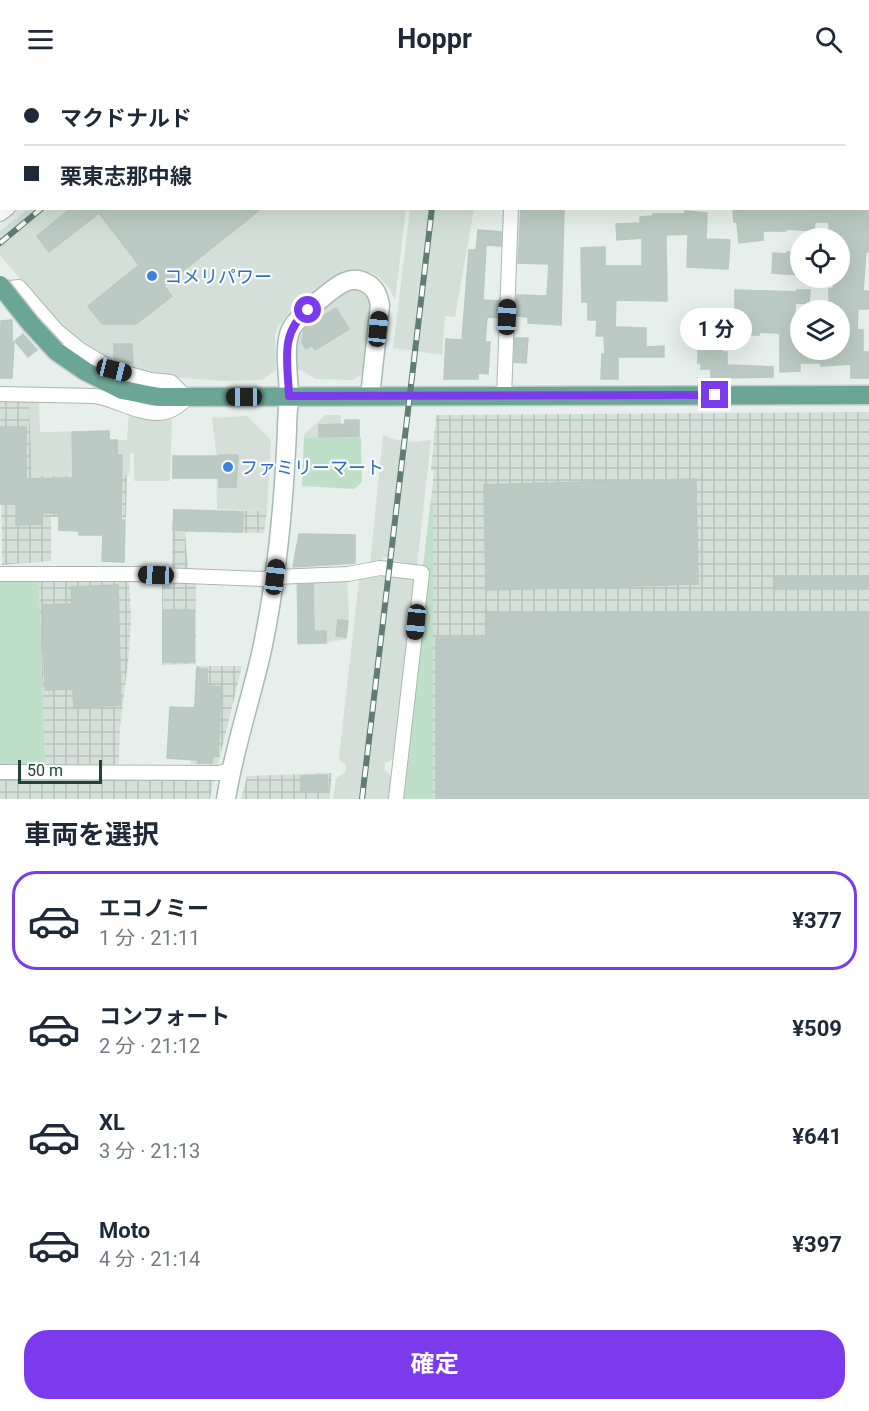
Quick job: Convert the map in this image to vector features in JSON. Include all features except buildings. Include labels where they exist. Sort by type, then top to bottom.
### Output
[{"type":"main road","points":[[0,287],[56,351],[85,371],[122,390],[159,397],[869,395]]},
{"type":"street","points":[[504,397],[511,210]]},
{"type":"street","points":[[225,799],[263,645],[275,577],[284,507],[289,396],[287,341],[290,330],[298,318],[343,282],[353,279],[373,286],[380,304],[370,396]]},
{"type":"street","points":[[0,287],[19,287],[57,331],[79,349],[114,370],[152,380],[171,382],[187,398],[179,407],[170,412],[147,412],[96,396],[0,394]]},
{"type":"street","points":[[0,574],[135,574],[263,579],[380,568],[422,573],[396,799]]},
{"type":"street","points":[[0,772],[219,773],[231,770]]},
{"type":"shaded area","points":[[27,210],[406,210],[395,300],[389,288],[380,278],[354,269],[342,272],[278,326],[275,336],[276,370],[262,380],[227,381],[166,377],[120,366],[82,345],[60,325],[0,255],[0,231]]},
{"type":"shaded area","points":[[410,210],[474,210],[455,317],[445,316],[442,355],[393,348]]},
{"type":"shaded area","points":[[353,290],[366,293],[372,304],[365,372],[353,380],[315,379],[297,370],[296,340],[302,328],[345,293]]},
{"type":"shaded area","points":[[0,402],[29,402],[32,476],[127,475],[126,518],[51,517],[51,561],[2,565]]},
{"type":"shaded area","points":[[29,402],[39,402],[40,432],[109,431],[110,440],[127,440],[129,413],[172,419],[170,481],[134,481],[134,453],[130,453],[129,475],[32,476]]},
{"type":"shaded area","points":[[869,412],[869,799],[401,799],[428,569],[423,568],[434,471],[431,470],[436,415]]},
{"type":"shaded area","points":[[326,415],[341,415],[341,438],[304,438],[304,434]]},
{"type":"shaded area","points":[[247,416],[271,440],[267,511],[217,509],[216,453],[212,418]]},
{"type":"shaded area","points":[[383,435],[396,440],[416,442],[431,440],[417,566],[384,557],[382,561],[370,564]]},
{"type":"shaded area","points":[[173,509],[267,511],[264,533],[185,532],[188,568],[172,567]]},
{"type":"shaded area","points":[[371,576],[415,577],[395,754],[390,761],[385,763],[384,770],[392,776],[390,799],[333,799],[336,778],[346,772],[346,765],[340,761],[339,757],[359,580]]},
{"type":"shaded area","points":[[347,579],[349,612],[347,639],[298,645],[296,581]]},
{"type":"shaded area","points":[[39,581],[129,581],[131,617],[129,654],[120,728],[119,762],[114,765],[45,766]]},
{"type":"shaded area","points":[[162,582],[196,583],[196,666],[194,664],[162,665]]},
{"type":"shaded area","points":[[196,666],[242,666],[218,765],[191,764]]},
{"type":"shaded area","points":[[332,773],[329,799],[241,799],[247,776]]},
{"type":"shaded area","points":[[0,778],[214,779],[210,799],[0,799]]},
{"type":"green space","points":[[361,437],[362,482],[354,489],[302,486],[304,438]]},
{"type":"green space","points":[[431,501],[433,501],[433,799],[401,799],[428,569],[423,568]]},
{"type":"green space","points":[[0,581],[39,581],[45,766],[0,765]]},
{"type":"railway","points":[[0,243],[40,210]]},
{"type":"railway","points":[[362,799],[432,210]]},
{"type":"place","name":"コメリパワー","points":[[152,276]]},
{"type":"place","name":"ファミリーマート","points":[[228,467]]},
{"type":"route","points":[[308,310],[298,318],[290,330],[287,341],[289,396],[715,395]]}]
